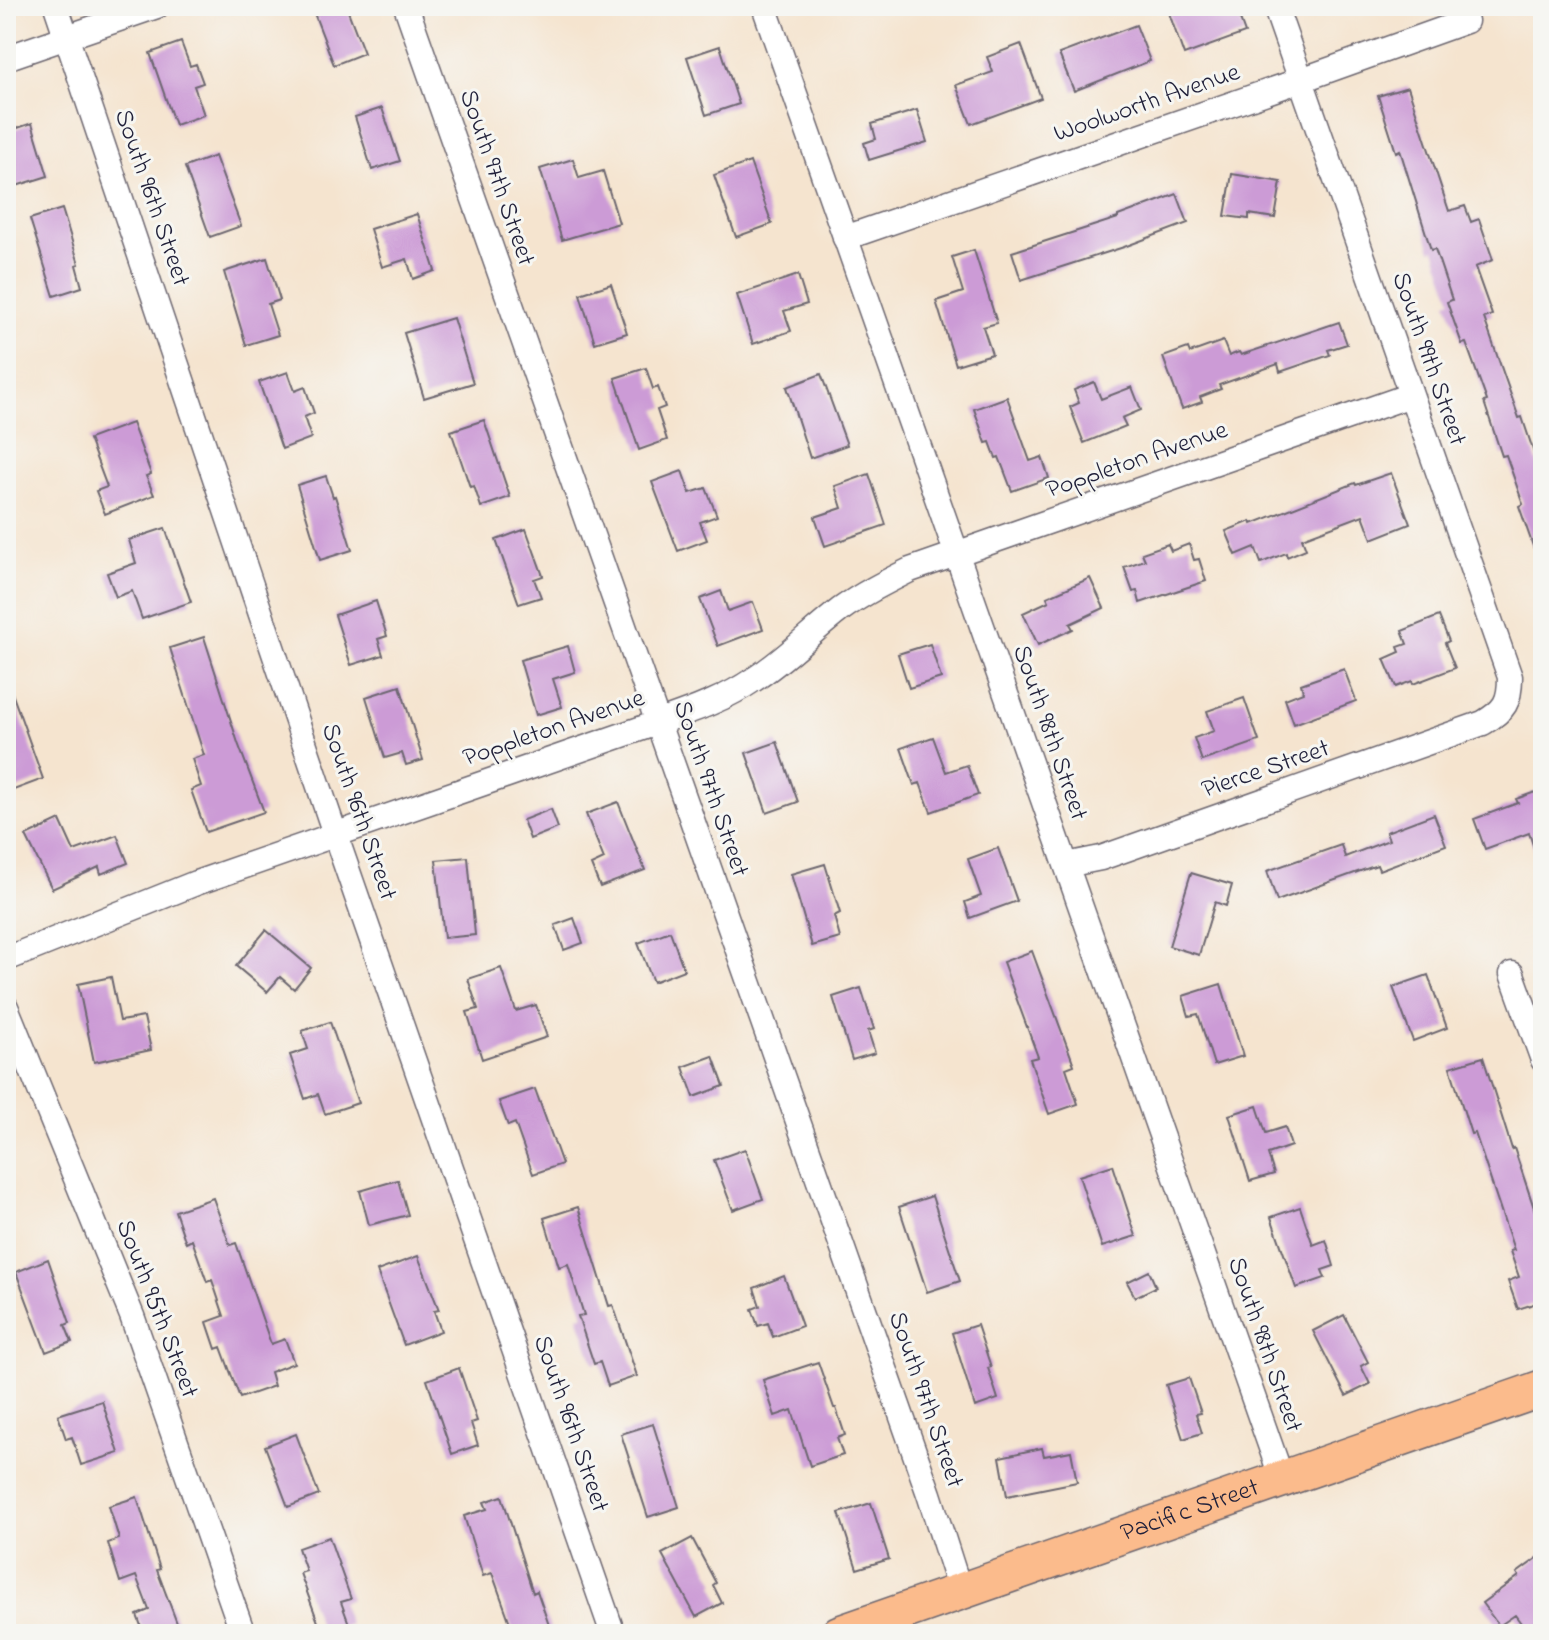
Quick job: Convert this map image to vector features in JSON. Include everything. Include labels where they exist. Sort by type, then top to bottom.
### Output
[{"type":"main road","name":"Pacific Street","points":[[839,1634],[1543,1388]]},
{"type":"street","name":"South 96th Street","points":[[56,6],[335,834],[613,1634]]},
{"type":"street","points":[[6,58],[157,6]]},
{"type":"street","name":"South 97th Street","points":[[406,6],[929,1494],[960,1591]]},
{"type":"street","name":"South 98th Street","points":[[764,6],[1282,1479]]},
{"type":"street","name":"South 99th Street","points":[[1275,6],[1510,677],[1510,692],[1504,706],[1497,715],[1483,723]]},
{"type":"street","name":"Woolworth Avenue","points":[[845,238],[1466,21]]},
{"type":"street","name":"Poppleton Avenue","points":[[6,959],[196,883],[716,701],[751,682],[784,658],[840,610],[877,586],[910,570],[1411,395]]},
{"type":"street","name":"Pierce Street","points":[[1066,865],[1101,858],[1483,723]]},
{"type":"street","points":[[1512,974],[1543,1060]]},
{"type":"street","name":"South 95th Street","points":[[6,1007],[132,1316],[243,1634]]},
{"type":"building","points":[[333,6],[346,6],[364,53],[334,65],[314,13]]},
{"type":"building","points":[[1187,6],[1205,6],[1207,12],[1235,6],[1245,33],[1184,55],[1169,13]]},
{"type":"building","points":[[1136,25],[1150,61],[1074,91],[1059,54]]},
{"type":"building","points":[[181,42],[190,66],[196,64],[203,83],[194,86],[204,115],[175,125],[150,53]]},
{"type":"building","points":[[1021,44],[1041,98],[971,124],[956,85],[993,72],[987,57]]},
{"type":"building","points":[[720,46],[739,104],[706,115],[687,57]]},
{"type":"building","points":[[1408,87],[1449,211],[1465,206],[1471,222],[1479,219],[1493,260],[1475,267],[1492,315],[1484,318],[1543,480],[1543,565],[1540,566],[1519,506],[1523,504],[1506,455],[1502,456],[1484,402],[1487,401],[1466,343],[1462,344],[1447,302],[1452,300],[1435,249],[1431,250],[1400,150],[1396,152],[1378,96]]},
{"type":"building","points":[[382,108],[400,161],[372,170],[355,117]]},
{"type":"building","points":[[917,110],[927,142],[869,160],[864,143],[876,139],[872,124]]},
{"type":"building","points":[[32,123],[48,176],[16,186],[6,155],[6,132]]},
{"type":"building","points":[[215,156],[241,226],[210,237],[185,167]]},
{"type":"building","points":[[573,159],[579,178],[603,171],[619,223],[562,240],[540,169]]},
{"type":"building","points":[[750,162],[772,224],[736,237],[714,175]]},
{"type":"building","points":[[1232,174],[1281,182],[1275,218],[1249,214],[1249,219],[1225,216]]},
{"type":"building","points":[[1177,194],[1188,223],[1021,280],[1012,252],[1118,218]]},
{"type":"building","points":[[62,209],[79,264],[76,265],[82,287],[54,296],[30,219]]},
{"type":"building","points":[[417,214],[435,271],[413,279],[407,259],[382,267],[370,229]]},
{"type":"building","points":[[974,250],[997,323],[983,327],[992,354],[956,365],[936,301],[963,292],[952,257]]},
{"type":"building","points":[[267,258],[280,300],[268,304],[278,335],[246,345],[224,272]]},
{"type":"building","points":[[798,275],[807,304],[784,311],[791,331],[753,344],[737,295]]},
{"type":"building","points":[[611,284],[627,333],[595,343],[580,294]]},
{"type":"building","points":[[453,318],[473,383],[424,398],[404,333]]},
{"type":"building","points":[[1339,322],[1347,344],[1328,350],[1330,355],[1280,372],[1278,364],[1219,385],[1221,389],[1200,397],[1202,402],[1182,409],[1163,357],[1188,348],[1190,353],[1223,341],[1229,356],[1239,352],[1241,355]]},
{"type":"building","points":[[646,368],[653,389],[658,387],[665,407],[657,410],[667,440],[639,450],[615,378]]},
{"type":"building","points":[[288,372],[295,391],[305,387],[314,413],[304,417],[311,438],[282,449],[259,382]]},
{"type":"building","points":[[821,374],[847,445],[810,458],[787,387]]},
{"type":"building","points":[[1094,382],[1101,399],[1132,387],[1141,410],[1122,418],[1126,426],[1084,443],[1070,407],[1079,403],[1074,390]]},
{"type":"building","points":[[1007,397],[1030,461],[1042,457],[1049,478],[1012,491],[999,457],[996,458],[990,442],[986,443],[974,409]]},
{"type":"building","points":[[484,420],[510,497],[481,507],[474,486],[470,487],[451,431]]},
{"type":"building","points":[[132,423],[151,474],[146,476],[154,495],[105,514],[96,491],[107,487],[89,439]]},
{"type":"building","points":[[682,471],[690,493],[706,488],[717,516],[700,522],[707,540],[678,551],[652,482]]},
{"type":"building","points":[[1391,473],[1410,524],[1372,539],[1363,515],[1302,538],[1306,549],[1287,557],[1286,553],[1261,563],[1255,547],[1236,555],[1226,531],[1251,521],[1252,524],[1355,483]]},
{"type":"building","points":[[869,474],[886,525],[825,546],[815,517],[842,508],[835,486]]},
{"type":"building","points":[[326,476],[352,550],[320,560],[297,485]]},
{"type":"building","points":[[165,528],[191,602],[142,619],[132,591],[116,597],[107,573],[136,563],[129,540]]},
{"type":"building","points":[[526,529],[543,576],[534,579],[541,597],[519,604],[496,540]]},
{"type":"building","points":[[1168,544],[1171,551],[1189,544],[1194,560],[1199,559],[1206,581],[1140,603],[1124,567],[1145,560],[1142,553]]},
{"type":"building","points":[[1090,578],[1104,608],[1070,624],[1073,629],[1038,645],[1023,613],[1049,601],[1047,597]]},
{"type":"building","points":[[721,591],[728,611],[753,602],[763,629],[718,646],[700,599]]},
{"type":"building","points":[[376,601],[387,636],[378,639],[383,655],[351,665],[335,615]]},
{"type":"building","points":[[1439,616],[1455,668],[1396,687],[1384,659],[1400,652],[1398,647],[1407,644],[1402,631]]},
{"type":"building","points":[[204,637],[264,812],[206,832],[191,790],[201,786],[192,759],[204,755],[170,648]]},
{"type":"building","points":[[930,644],[941,678],[909,688],[898,654]]},
{"type":"building","points":[[568,646],[575,672],[553,679],[562,707],[536,715],[520,660]]},
{"type":"building","points":[[1344,669],[1356,701],[1294,724],[1285,699],[1303,692],[1301,684]]},
{"type":"building","points":[[6,682],[43,779],[11,791],[6,778]]},
{"type":"building","points":[[400,686],[423,760],[406,765],[402,753],[385,758],[366,697]]},
{"type":"building","points":[[1244,698],[1259,741],[1202,761],[1194,738],[1214,731],[1207,711]]},
{"type":"building","points":[[933,737],[946,772],[967,765],[978,795],[931,812],[920,783],[914,785],[901,748]]},
{"type":"building","points":[[777,742],[798,802],[767,813],[746,753]]},
{"type":"building","points":[[1538,791],[1543,805],[1543,866],[1540,866],[1529,833],[1485,849],[1474,819],[1518,803],[1516,799]]},
{"type":"building","points":[[618,802],[645,870],[600,887],[591,865],[604,859],[586,814]]},
{"type":"building","points":[[551,809],[558,828],[530,839],[523,820]]},
{"type":"building","points":[[1434,814],[1446,845],[1379,870],[1377,865],[1277,901],[1267,871],[1341,845],[1345,857],[1389,840],[1386,832]]},
{"type":"building","points":[[60,820],[74,851],[117,835],[128,863],[101,874],[99,867],[52,889],[26,836]]},
{"type":"building","points":[[998,848],[1017,901],[970,918],[965,902],[981,896],[968,859]]},
{"type":"building","points":[[468,857],[475,935],[444,938],[436,860]]},
{"type":"building","points":[[825,864],[840,913],[834,916],[840,938],[812,946],[791,874]]},
{"type":"building","points":[[1191,873],[1232,885],[1226,906],[1215,902],[1199,955],[1169,946]]},
{"type":"building","points":[[574,918],[583,943],[564,950],[555,925]]},
{"type":"building","points":[[266,930],[311,968],[294,989],[280,977],[267,992],[236,966]]},
{"type":"building","points":[[670,931],[684,970],[653,982],[638,943]]},
{"type":"building","points":[[1032,951],[1074,1065],[1066,1068],[1078,1104],[1049,1114],[1030,1059],[1038,1057],[1003,962]]},
{"type":"building","points":[[501,968],[516,1011],[536,1005],[547,1037],[482,1059],[467,1012],[478,1009],[468,979]]},
{"type":"building","points":[[1428,975],[1447,1028],[1413,1041],[1393,987]]},
{"type":"building","points":[[111,977],[120,1021],[144,1017],[151,1050],[94,1062],[78,984]]},
{"type":"building","points":[[1221,984],[1243,1056],[1214,1065],[1198,1014],[1189,1016],[1183,996]]},
{"type":"building","points":[[861,988],[874,1029],[868,1031],[875,1053],[852,1060],[833,997]]},
{"type":"building","points":[[330,1022],[358,1103],[325,1114],[318,1094],[305,1099],[290,1055],[308,1049],[302,1031]]},
{"type":"building","points":[[713,1056],[724,1086],[694,1097],[683,1067]]},
{"type":"building","points":[[1483,1057],[1543,1235],[1543,1301],[1518,1309],[1508,1281],[1519,1277],[1510,1251],[1514,1250],[1450,1067]]},
{"type":"building","points":[[535,1089],[562,1164],[533,1174],[515,1123],[508,1126],[499,1101]]},
{"type":"building","points":[[1257,1106],[1266,1133],[1285,1127],[1291,1146],[1268,1154],[1274,1174],[1250,1181],[1229,1115]]},
{"type":"building","points":[[745,1149],[763,1199],[733,1210],[714,1160]]},
{"type":"building","points":[[1113,1165],[1136,1236],[1102,1247],[1079,1176]]},
{"type":"building","points":[[398,1180],[408,1215],[369,1225],[360,1191]]},
{"type":"building","points":[[932,1196],[960,1281],[927,1292],[899,1207]]},
{"type":"building","points":[[213,1198],[230,1245],[236,1243],[271,1344],[285,1339],[294,1363],[270,1372],[274,1386],[240,1398],[221,1347],[216,1349],[207,1322],[224,1316],[212,1280],[207,1282],[192,1240],[186,1243],[175,1211]]},
{"type":"building","points":[[578,1207],[609,1306],[613,1305],[637,1376],[608,1386],[600,1362],[594,1364],[578,1316],[584,1315],[568,1264],[559,1267],[544,1218]]},
{"type":"building","points":[[1300,1207],[1313,1245],[1326,1240],[1334,1266],[1322,1270],[1325,1278],[1296,1288],[1271,1217]]},
{"type":"building","points":[[418,1256],[439,1310],[434,1311],[441,1331],[404,1345],[377,1271]]},
{"type":"building","points":[[48,1259],[70,1323],[65,1325],[72,1342],[46,1352],[16,1272]]},
{"type":"building","points":[[1149,1271],[1156,1287],[1135,1297],[1127,1282]]},
{"type":"building","points":[[784,1276],[802,1326],[773,1337],[768,1323],[758,1326],[752,1309],[760,1306],[754,1288]]},
{"type":"building","points":[[1344,1315],[1368,1362],[1361,1366],[1370,1384],[1346,1396],[1313,1331]]},
{"type":"building","points":[[977,1325],[998,1399],[975,1407],[952,1333]]},
{"type":"building","points":[[818,1362],[845,1435],[837,1438],[843,1455],[810,1466],[792,1410],[775,1416],[763,1380]]},
{"type":"building","points":[[459,1368],[477,1421],[471,1423],[478,1445],[452,1454],[427,1380]]},
{"type":"building","points":[[1189,1378],[1201,1413],[1196,1414],[1202,1433],[1183,1439],[1166,1385]]},
{"type":"building","points":[[102,1401],[119,1453],[81,1465],[72,1437],[66,1439],[58,1415]]},
{"type":"building","points":[[653,1424],[679,1507],[648,1517],[621,1434]]},
{"type":"building","points":[[296,1434],[319,1495],[288,1507],[265,1446]]},
{"type":"building","points":[[1042,1448],[1044,1456],[1071,1451],[1077,1482],[1007,1496],[1000,1457]]},
{"type":"building","points":[[502,1496],[533,1593],[537,1591],[552,1634],[514,1634],[492,1573],[483,1576],[464,1516],[487,1509],[484,1502]]},
{"type":"building","points":[[137,1497],[160,1569],[157,1570],[178,1626],[173,1627],[176,1634],[144,1634],[137,1615],[149,1610],[136,1576],[120,1582],[108,1543],[119,1539],[109,1506]]},
{"type":"building","points":[[871,1503],[889,1559],[857,1569],[839,1513]]},
{"type":"building","points":[[329,1537],[351,1599],[341,1602],[349,1624],[322,1633],[300,1573],[306,1571],[298,1548]]},
{"type":"building","points":[[692,1538],[716,1583],[713,1585],[722,1603],[696,1617],[662,1554]]},
{"type":"building","points":[[1543,1554],[1543,1634],[1529,1634],[1515,1615],[1499,1626],[1482,1603]]}]
